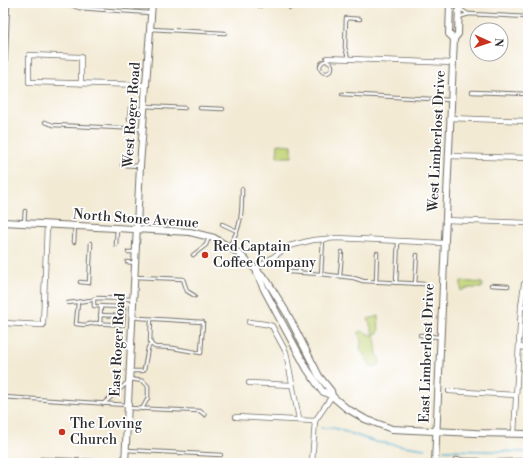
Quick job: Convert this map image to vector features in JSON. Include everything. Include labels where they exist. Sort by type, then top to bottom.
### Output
[{"type":"street","name":"West Limberlost Drive","points":[[450,3],[448,34],[454,39]]},
{"type":"street","name":"West Limberlost Drive","points":[[444,243],[454,39],[458,34],[459,5]]},
{"type":"street","name":"West Roger Road","points":[[137,228],[151,8]]},
{"type":"street","points":[[82,84],[81,57],[29,55],[29,82],[82,84],[145,85]]},
{"type":"street","points":[[327,58],[453,63]]},
{"type":"street","points":[[450,118],[528,121]]},
{"type":"street","points":[[448,156],[528,158]]},
{"type":"street","points":[[445,220],[528,223]]},
{"type":"street","name":"North Stone Avenue","points":[[3,222],[137,228],[190,232],[209,237],[229,247],[256,269],[264,289],[307,369],[322,391],[332,396],[346,408],[365,418],[392,429],[436,432],[528,434]]},
{"type":"street","points":[[3,323],[43,325],[47,225]]},
{"type":"street","name":"East Roger Road","points":[[125,462],[128,380],[137,228]]},
{"type":"street","points":[[256,269],[290,246],[313,240],[337,238],[444,243]]},
{"type":"street","name":"East Limberlost Drive","points":[[435,463],[444,243]]},
{"type":"street","points":[[514,434],[521,307],[524,284],[528,281]]},
{"type":"street","points":[[521,307],[528,307]]},
{"type":"street","points":[[249,322],[272,326],[286,352],[298,419]]},
{"type":"street","points":[[519,348],[528,348]]},
{"type":"street","points":[[249,383],[292,385]]},
{"type":"street","points":[[449,392],[516,395]]},
{"type":"street","points":[[312,463],[315,421],[332,396]]},
{"type":"street","points":[[236,417],[315,421]]},
{"type":"street","points":[[494,463],[527,461]]},
{"type":"lane","points":[[3,126],[8,3]]},
{"type":"lane","points":[[66,3],[79,8],[151,8]]},
{"type":"lane","points":[[136,3],[136,6],[151,8]]},
{"type":"lane","points":[[255,3],[260,6]]},
{"type":"lane","points":[[290,8],[291,3]]},
{"type":"lane","points":[[459,5],[469,14]]},
{"type":"lane","points":[[458,17],[469,14],[528,17]]},
{"type":"lane","points":[[348,58],[345,47],[346,18],[360,19]]},
{"type":"lane","points":[[150,29],[225,33]]},
{"type":"lane","points":[[327,61],[331,63],[332,68],[330,72],[325,73],[321,70],[320,66],[323,62],[327,61]]},
{"type":"lane","points":[[472,92],[528,94]]},
{"type":"lane","points":[[342,94],[451,100]]},
{"type":"lane","points":[[129,119],[130,108],[185,108]]},
{"type":"lane","points":[[200,108],[222,109]]},
{"type":"lane","points":[[45,122],[53,125],[143,129]]},
{"type":"lane","points":[[122,165],[140,166]]},
{"type":"lane","points":[[229,247],[240,225],[242,211],[242,189]]},
{"type":"lane","points":[[24,224],[25,211]]},
{"type":"lane","points":[[222,224],[238,231]]},
{"type":"lane","points":[[74,242],[75,226]]},
{"type":"lane","points":[[116,245],[117,228]]},
{"type":"lane","points":[[193,255],[206,245],[209,237]]},
{"type":"lane","points":[[321,274],[322,239]]},
{"type":"lane","points":[[396,283],[398,241]]},
{"type":"lane","points":[[80,282],[89,282],[91,243]]},
{"type":"lane","points":[[128,252],[136,252]]},
{"type":"lane","points":[[340,275],[342,252]]},
{"type":"lane","points":[[376,282],[377,253]]},
{"type":"lane","points":[[416,284],[417,255]]},
{"type":"lane","points":[[299,261],[299,273]]},
{"type":"lane","points":[[127,262],[135,263]]},
{"type":"lane","points":[[289,272],[340,275],[363,281],[425,284]]},
{"type":"lane","points":[[134,278],[183,279],[187,291],[195,296]]},
{"type":"lane","points":[[491,285],[508,286]]},
{"type":"lane","points":[[68,303],[78,303],[84,300],[94,299],[133,299]]},
{"type":"lane","points":[[78,303],[76,324],[123,325],[124,307],[94,306],[94,299]]},
{"type":"lane","points":[[100,324],[101,306]]},
{"type":"lane","points":[[100,315],[124,316]]},
{"type":"lane","points":[[132,317],[203,322],[201,353],[173,348],[155,347],[151,343]]},
{"type":"lane","points":[[129,370],[144,370],[148,348],[151,343],[151,319]]},
{"type":"lane","points":[[420,335],[440,337]]},
{"type":"lane","points":[[103,404],[128,380],[143,382],[148,386],[148,398],[142,409]]},
{"type":"lane","points":[[3,397],[127,406],[142,409],[200,411],[205,415]]},
{"type":"lane","points":[[125,450],[221,455]]},
{"type":"lane","points":[[41,459],[125,462]]},
{"type":"lane","points":[[455,460],[466,462],[479,460]]},
{"type":"green space","points":[[278,144],[292,145],[292,157],[277,157]]},
{"type":"green space","points":[[461,281],[482,283],[482,288],[467,288],[461,291]]},
{"type":"green space","points":[[378,316],[379,332],[373,334],[368,319]]},
{"type":"green space","points":[[361,331],[375,336],[380,363],[372,368],[360,349],[361,341],[358,332]]},
{"type":"waterway","points":[[321,428],[334,428],[376,442],[425,449]]},
{"type":"waterway","points":[[444,450],[528,452]]},
{"type":"place","name":"Red Captain Coffee Company","points":[[205,255]]},
{"type":"place","name":"The Loving Church","points":[[62,432]]}]
